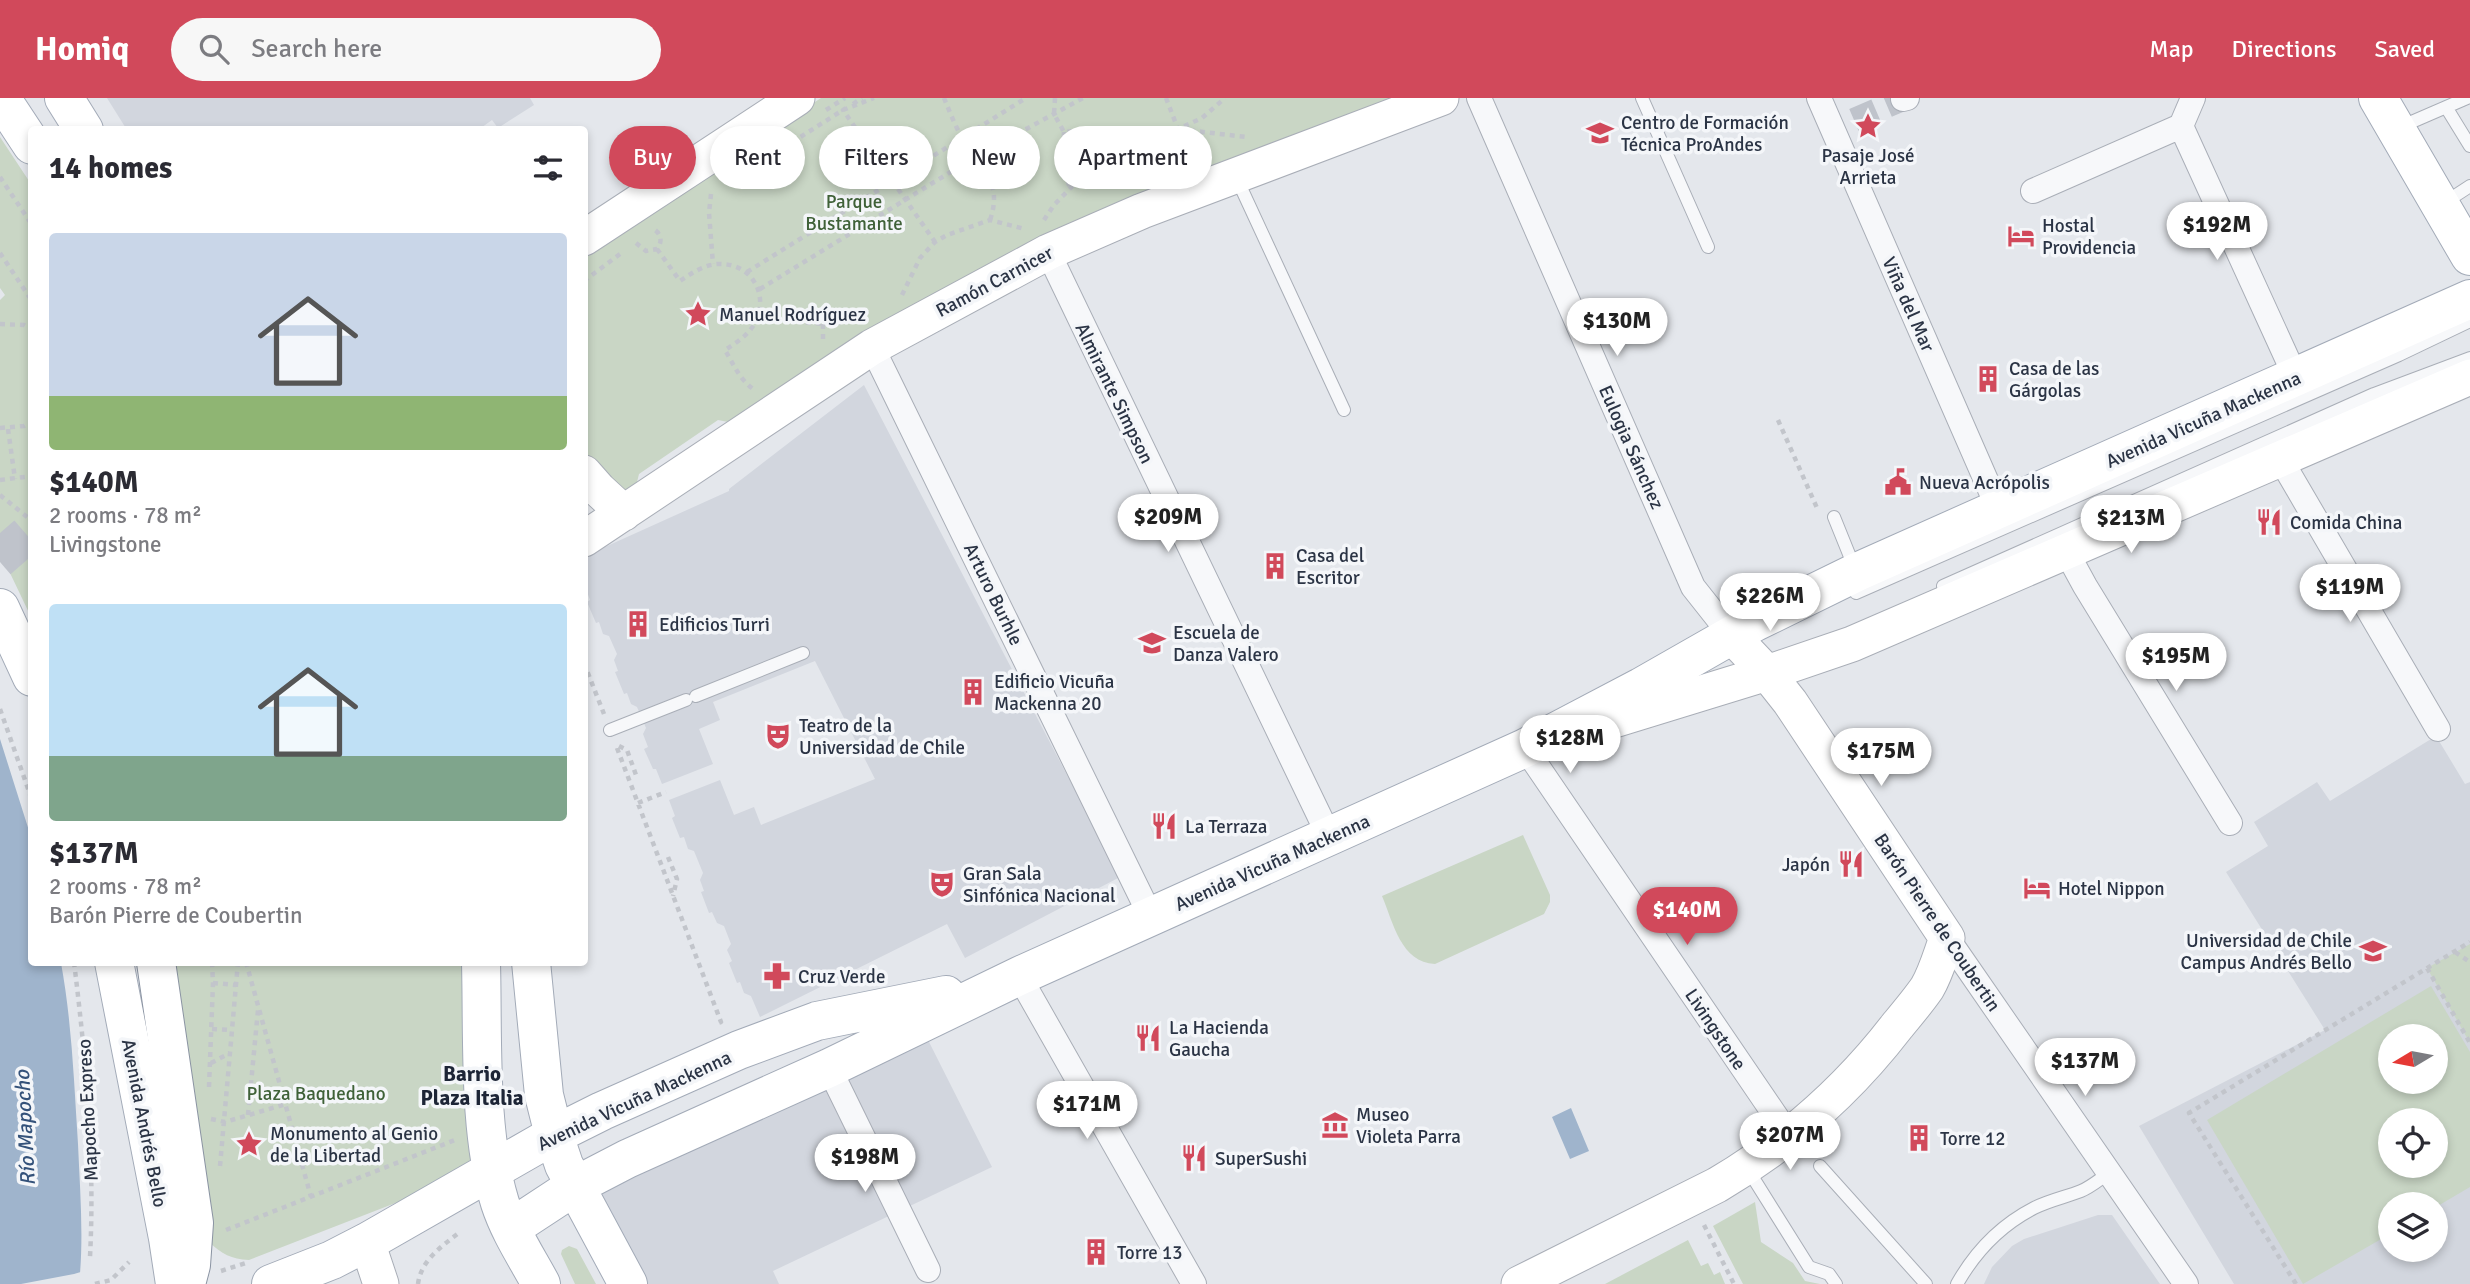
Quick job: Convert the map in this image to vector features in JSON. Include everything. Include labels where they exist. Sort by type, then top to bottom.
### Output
[{"type":"main road","points":[[1,98],[28,139]]},
{"type":"main road","points":[[64,98],[82,126]]},
{"type":"main road","points":[[588,235],[797,98]]},
{"type":"main road","name":"Ramón Carnicer","points":[[588,536],[624,513],[869,333],[1040,235],[1142,211],[1441,98]]},
{"type":"main road","points":[[2387,113],[2455,196],[2470,256]]},
{"type":"main road","name":"Avenida Vicuña Mackenna","points":[[511,1228],[575,1186],[627,1159],[829,1068],[1019,976],[1525,748],[1641,687],[1731,635],[1851,585],[1999,510],[2470,299]]},
{"type":"main road","name":"Avenida Vicuña Mackenna","points":[[1525,748],[1853,644],[2470,377]]},
{"type":"main road","points":[[588,478],[624,513]]},
{"type":"main road","points":[[0,608],[28,668]]},
{"type":"main road","name":"Barón Pierre de Coubertin","points":[[1731,635],[1767,673],[1801,719],[1947,938]]},
{"type":"main road","points":[[1519,1284],[1690,1198],[1747,1167],[1790,1137],[1831,1102],[1885,1042],[1927,988],[1947,938]]},
{"type":"main road","name":"Avenida Andrés Bello","points":[[115,966],[169,1238],[175,1284]]},
{"type":"main road","points":[[157,966],[194,1223],[191,1265],[186,1284]]},
{"type":"main road","points":[[481,966],[486,1127],[492,1172],[511,1228],[541,1284]]},
{"type":"main road","points":[[531,966],[542,1082],[554,1135],[564,1165],[628,1284]]},
{"type":"main road","name":"Avenida Vicuña Mackenna","points":[[271,1284],[367,1242],[554,1135],[714,1061],[825,1019],[925,1000],[1019,976]]},
{"type":"main road","points":[[367,1242],[381,1284]]},
{"type":"street","name":"Eulogia Sánchez","points":[[1479,98],[1693,587],[1731,635]]},
{"type":"street","name":"Viña del Mar","points":[[1819,98],[1844,125],[1999,510]]},
{"type":"street","points":[[2033,191],[2180,126],[2193,98]]},
{"type":"street","points":[[2180,126],[2296,378]]},
{"type":"street","name":"Almirante Simpson","points":[[1040,235],[1329,836]]},
{"type":"street","name":"Arturo Burhle","points":[[869,333],[1151,916]]},
{"type":"street","points":[[2281,460],[2438,729]]},
{"type":"street","points":[[2067,553],[2230,823]]},
{"type":"street","name":"Livingstone","points":[[1525,748],[1790,1137]]},
{"type":"street","name":"Barón Pierre de Coubertin","points":[[1947,938],[2186,1284]]},
{"type":"street","points":[[1019,976],[1194,1284]]},
{"type":"street","points":[[829,1068],[928,1270]]},
{"type":"lane","points":[[1643,98],[1708,247]]},
{"type":"lane","points":[[2387,113],[2446,107],[2467,98]]},
{"type":"lane","points":[[2446,107],[2470,146]]},
{"type":"lane","points":[[1236,176],[1344,410]]},
{"type":"lane","points":[[1834,517],[1851,585],[2387,360],[2470,321]]},
{"type":"lane","points":[[1932,591],[2374,394],[2470,358]]},
{"type":"lane","points":[[1731,635],[1800,614]]},
{"type":"lane","points":[[1767,673],[1819,641]]},
{"type":"lane","points":[[610,730],[803,653]]},
{"type":"lane","points":[[1819,1166],[1926,1284]]},
{"type":"lane","points":[[1747,1167],[1808,1267],[1829,1274],[1836,1284]]},
{"type":"lane","points":[[1957,1284],[1978,1253],[2012,1221],[2058,1197],[2083,1191],[2109,1173]]},
{"type":"path","points":[[805,134],[862,98]]},
{"type":"path","points":[[843,110],[874,98]]},
{"type":"path","points":[[944,98],[957,126]]},
{"type":"path","points":[[980,126],[1026,98]]},
{"type":"path","points":[[1055,98],[1054,114],[1061,126]]},
{"type":"path","points":[[1032,126],[1083,98]]},
{"type":"path","points":[[1166,98],[1177,126]]},
{"type":"path","points":[[1185,126],[1202,118],[1225,98]]},
{"type":"path","points":[[843,110],[854,126]]},
{"type":"path","points":[[1212,133],[1257,137]]},
{"type":"path","points":[[760,289],[947,174]]},
{"type":"path","points":[[1,181],[28,219]]},
{"type":"path","points":[[713,264],[709,213],[711,194],[719,189]]},
{"type":"path","points":[[747,272],[879,189]]},
{"type":"path","points":[[897,189],[935,242]]},
{"type":"path","points":[[990,220],[994,203],[993,189]]},
{"type":"path","points":[[897,302],[920,258],[935,242],[990,220],[1040,235],[1054,205],[1070,190]]},
{"type":"path","points":[[636,243],[646,251],[657,249],[661,239],[655,230]]},
{"type":"path","points":[[657,249],[680,281],[713,264],[727,264],[747,272],[760,289],[757,318],[751,329],[725,350],[741,379]]},
{"type":"path","points":[[0,253],[28,295]]},
{"type":"path","points":[[757,318],[823,324],[845,321],[869,333]]},
{"type":"path","points":[[845,321],[869,333]]},
{"type":"path","points":[[0,324],[28,327]]},
{"type":"path","points":[[1778,420],[1820,515],[1839,532]]},
{"type":"path","points":[[0,428],[8,429],[28,423]]},
{"type":"path","points":[[8,429],[15,479]]},
{"type":"path","points":[[0,480],[28,477]]},
{"type":"path","points":[[0,495],[28,518]]},
{"type":"path","points":[[588,673],[721,1022]]},
{"type":"path","points":[[0,709],[28,789]]},
{"type":"path","points":[[627,750],[636,775]]},
{"type":"path","points":[[638,803],[666,792]]},
{"type":"path","points":[[668,857],[677,880],[673,897]]},
{"type":"path","points":[[2296,1284],[2189,1113],[2470,942]]},
{"type":"path","points":[[2455,952],[2470,962]]},
{"type":"path","name":"Mapocho Expreso","points":[[74,966],[87,1084],[92,1202],[90,1257]]},
{"type":"path","points":[[209,1089],[212,966]]},
{"type":"path","points":[[220,1172],[238,966]]},
{"type":"path","points":[[247,966],[311,1197]]},
{"type":"path","points":[[2427,968],[2470,1043]]},
{"type":"path","points":[[213,983],[236,985]]},
{"type":"path","points":[[248,1115],[258,1005]]},
{"type":"path","points":[[212,1028],[232,1030]]},
{"type":"path","points":[[211,1063],[231,1052]]},
{"type":"path","points":[[207,1115],[212,1121],[225,1122],[286,1104]]},
{"type":"path","points":[[1690,1198],[1734,1284]]},
{"type":"path","points":[[418,1284],[419,1275],[426,1262],[460,1231]]},
{"type":"path","points":[[95,1284],[111,1280],[129,1262]]},
{"type":"shaded area","points":[[107,98],[530,98],[534,105],[501,126],[496,126],[492,120],[484,126],[124,126]]},
{"type":"shaded area","points":[[864,385],[1120,877],[965,958],[947,924],[760,1017],[751,996],[744,993],[740,982],[737,983],[727,950],[731,944],[724,926],[717,923],[712,912],[709,913],[701,892],[704,891],[700,880],[703,873],[694,851],[688,849],[684,837],[680,838],[672,818],[675,816],[669,800],[720,780],[734,815],[754,807],[761,825],[875,779],[815,661],[713,702],[720,720],[699,729],[713,764],[662,784],[644,749],[648,747],[643,734],[646,728],[637,707],[631,704],[627,693],[624,694],[615,672],[618,671],[614,660],[617,654],[609,636],[603,634],[599,622],[596,623],[588,604],[588,555],[729,489]]},
{"type":"shaded area","name":"Universidad de Chile Campus Andrés Bello","points":[[2436,736],[2465,784],[2470,782],[2470,1284],[2234,1284],[2139,1126],[2325,1030],[2226,872],[2268,846],[2254,822],[2317,782],[2330,801]]},
{"type":"shaded area","points":[[925,1034],[992,1167],[773,1271],[779,1284],[647,1284],[596,1188]]},
{"type":"shaded area","points":[[2098,1215],[2112,1215],[2160,1284],[1984,1284],[1992,1267],[2012,1246],[2024,1239]]},
{"type":"green space","name":"Parque Bustamante","points":[[821,98],[1405,98],[733,423],[718,420],[639,474],[633,491],[611,490],[588,456],[588,252],[683,189],[696,189],[696,181],[710,171],[710,189],[805,189],[805,126],[779,126]]},
{"type":"green space","points":[[0,137],[28,179],[28,611],[0,552],[0,300],[5,295],[0,288]]},
{"type":"green space","points":[[1523,835],[1550,895],[1550,902],[1544,914],[1435,964],[1414,957],[1400,939],[1382,896]]},
{"type":"green space","points":[[2470,944],[2470,1043],[2427,968]]},
{"type":"green space","name":"Plaza Baquedano","points":[[166,966],[470,966],[477,1145],[468,1164],[434,1188],[249,1260],[223,1253],[209,1242]]},
{"type":"green space","points":[[2431,986],[2470,1052],[2470,1187],[2448,1200],[2448,1192],[2378,1192],[2378,1241],[2303,1284],[2207,1120]]},
{"type":"green space","points":[[1755,1202],[1761,1242],[1793,1263],[1805,1281],[1820,1284],[1743,1284],[1713,1226]]},
{"type":"green space","points":[[1688,1240],[1701,1266],[1708,1263],[1714,1275],[1720,1272],[1725,1284],[1605,1284]]},
{"type":"green space","points":[[569,1246],[577,1249],[596,1284],[575,1284],[561,1254],[562,1250]]},
{"type":"water","name":"Río Mapocho","points":[[0,739],[28,828],[28,966],[62,966],[65,986],[72,1053],[81,1232],[79,1284],[0,1284]]},
{"type":"water","points":[[1571,1108],[1589,1151],[1570,1159],[1552,1117]]},
{"type":"pier","points":[[84,1271],[83,1284],[21,1284],[74,1274]]},
{"type":"tunnel","points":[[1854,120],[1903,99]]},
{"type":"tunnel","points":[[0,533],[28,565]]},
{"type":"place","name":"Pasaje José Arrieta","points":[[1868,126]]},
{"type":"place","name":"Centro de Formación Técnica ProAndes","points":[[1600,133]]},
{"type":"place","name":"Hostal Providencia","points":[[2021,236]]},
{"type":"place","name":"Manuel Rodríguez","points":[[698,314]]},
{"type":"place","name":"Casa de las Gárgolas","points":[[1988,379]]},
{"type":"place","name":"Nueva Acrópolis","points":[[1898,482]]},
{"type":"place","name":"Comida China","points":[[2269,522]]},
{"type":"place","name":"Casa del Escritor","points":[[1275,566]]},
{"type":"place","name":"Edificios Turri","points":[[638,624]]},
{"type":"place","name":"Escuela de Danza Valero","points":[[1152,643]]},
{"type":"place","name":"Edificio Vicuña Mackenna 20","points":[[973,692]]},
{"type":"place","name":"Teatro de la Universidad de Chile","points":[[778,736]]},
{"type":"place","name":"La Terraza","points":[[1164,826]]},
{"type":"place","name":"Japón","points":[[1851,864]]},
{"type":"place","name":"Gran Sala Sinfónica Nacional","points":[[942,884]]},
{"type":"place","name":"Hotel Nippon","points":[[2037,888]]},
{"type":"place","name":"Universidad de Chile Campus Andrés Bello","points":[[2373,951]]},
{"type":"place","name":"Cruz Verde","points":[[777,976]]},
{"type":"place","name":"La Hacienda Gaucha","points":[[1148,1038]]},
{"type":"place","name":"Museo Violeta Parra","points":[[1335,1125]]},
{"type":"place","name":"Torre 12","points":[[1919,1138]]},
{"type":"place","name":"Monumento al Genio de la Libertad","points":[[249,1144]]},
{"type":"place","name":"SuperSushi","points":[[1194,1158]]},
{"type":"place","name":"Torre 13","points":[[1096,1252]]},
{"type":"district","name":"Barrio Plaza Italia","points":[[472,1086]]}]
